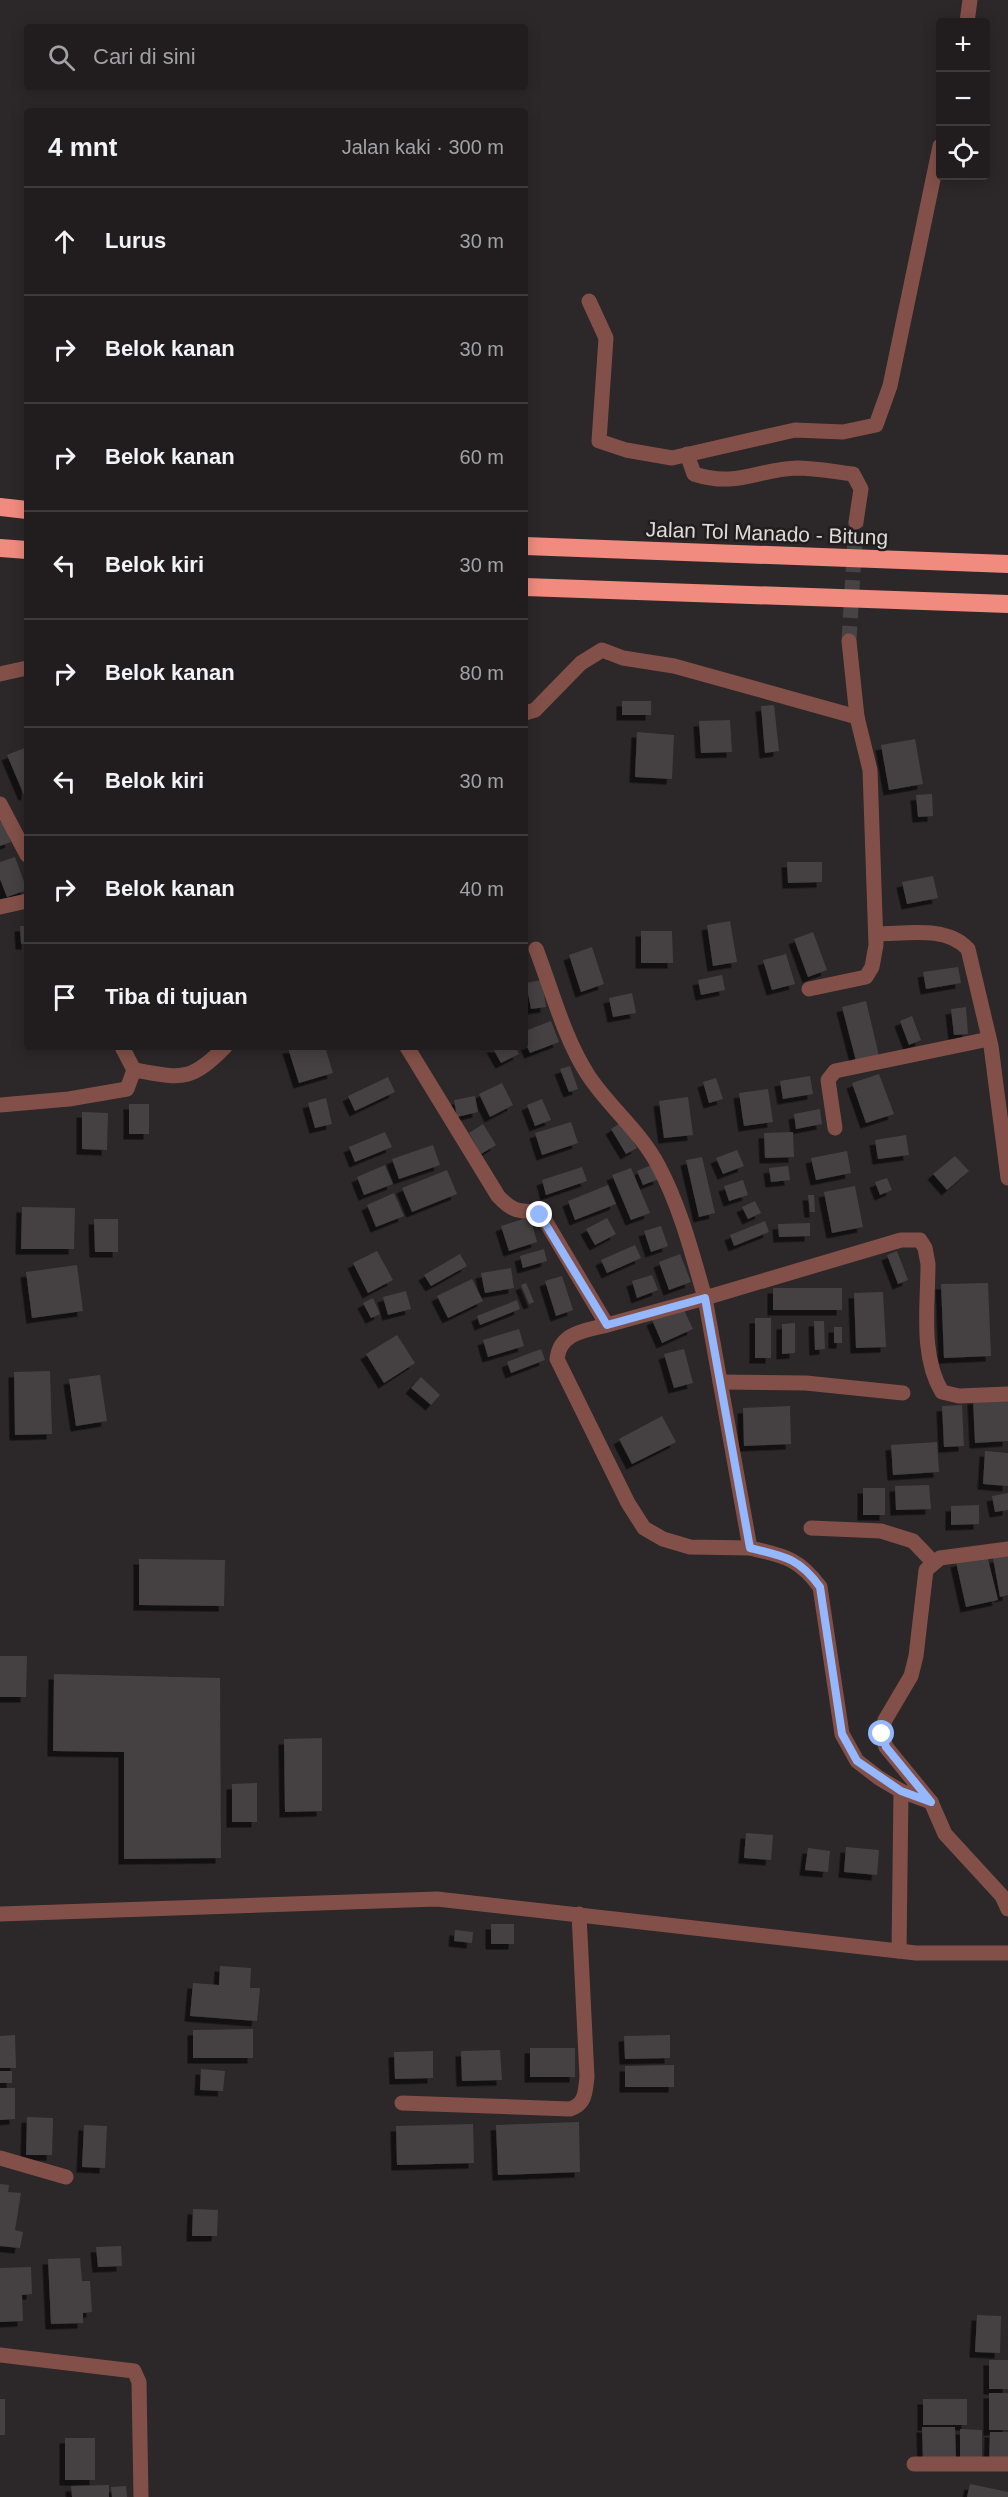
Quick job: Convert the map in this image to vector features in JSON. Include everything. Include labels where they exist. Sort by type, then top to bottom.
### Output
[{"type":"highway","points":[[0,507],[24,510]]},
{"type":"highway","name":"Jalan Tol Manado - Bitung","points":[[528,546],[1008,564]]},
{"type":"highway","points":[[0,548],[24,550]]},
{"type":"highway","points":[[528,587],[1008,604]]},
{"type":"street","points":[[968,18],[970,0]]},
{"type":"street","points":[[589,301],[606,338],[599,441],[626,450],[672,458],[795,430],[843,432],[876,425],[890,386],[936,165]]},
{"type":"street","points":[[687,454],[694,474],[711,479],[741,479],[795,468],[853,474],[861,489],[856,522]]},
{"type":"street","points":[[809,989],[866,977],[872,967],[876,934],[870,770],[857,717],[849,641]]},
{"type":"street","points":[[528,711],[535,710],[581,663],[602,650],[623,658],[674,666],[857,717]]},
{"type":"street","points":[[0,674],[24,669]]},
{"type":"street","points":[[0,804],[24,849]]},
{"type":"street","points":[[0,907],[24,902]]},
{"type":"street","points":[[876,934],[939,934],[960,941],[968,949],[990,1039],[1008,1178]]},
{"type":"street","points":[[536,949],[578,1057],[589,1076],[629,1122],[658,1164],[682,1219],[705,1298],[750,1548]]},
{"type":"street","points":[[835,1128],[828,1080],[835,1071],[990,1039]]},
{"type":"street","points":[[0,1105],[109,1094],[127,1089],[134,1070],[124,1050]]},
{"type":"street","points":[[134,1070],[180,1076],[192,1074],[205,1067],[222,1050]]},
{"type":"street","points":[[409,1050],[498,1196],[510,1209],[543,1217],[607,1325]]},
{"type":"street","points":[[931,1802],[901,1791],[857,1761],[842,1734],[820,1587],[806,1568],[781,1555],[750,1548],[690,1547],[663,1539],[644,1528],[628,1503],[557,1359],[558,1347],[564,1340],[607,1325],[901,1240],[920,1240],[925,1248],[928,1264],[929,1360],[933,1377],[942,1392],[959,1396],[1008,1394]]},
{"type":"street","points":[[720,1382],[806,1383],[903,1393]]},
{"type":"street","points":[[812,1528],[881,1531],[913,1541],[933,1562]]},
{"type":"street","points":[[1008,1549],[940,1558],[926,1570],[922,1625],[911,1676],[885,1720],[882,1734],[886,1747],[931,1802],[945,1834],[1002,1896],[1008,1909]]},
{"type":"street","points":[[899,1951],[901,1791]]},
{"type":"street","points":[[0,1914],[436,1899],[899,1951],[1008,1953]]},
{"type":"street","points":[[402,2103],[570,2109],[579,2106],[584,2099],[587,2077],[579,1914]]},
{"type":"street","points":[[0,2158],[66,2177]]},
{"type":"street","points":[[0,2355],[134,2371],[138,2382],[141,2497]]},
{"type":"street","points":[[914,2464],[1008,2464]]},
{"type":"building","points":[[622,701],[651,701],[651,715],[622,715]]},
{"type":"building","points":[[774,705],[779,751],[765,753],[761,706]]},
{"type":"building","points":[[730,720],[732,752],[701,753],[699,721]]},
{"type":"building","points":[[637,732],[674,735],[672,779],[635,777]]},
{"type":"building","points":[[915,739],[923,784],[889,790],[881,745]]},
{"type":"building","points":[[24,748],[24,795],[7,755]]},
{"type":"building","points":[[932,794],[933,816],[918,817],[916,795]]},
{"type":"building","points":[[4,821],[11,842],[0,846],[0,822]]},
{"type":"building","points":[[15,857],[24,882],[24,891],[7,897],[0,879],[0,862]]},
{"type":"building","points":[[787,862],[822,862],[822,882],[788,883]]},
{"type":"building","points":[[933,876],[938,898],[907,904],[902,882]]},
{"type":"building","points":[[730,921],[737,962],[713,966],[707,925]]},
{"type":"building","points":[[20,926],[24,926],[24,944],[21,944]]},
{"type":"building","points":[[641,931],[672,931],[673,963],[641,963]]},
{"type":"building","points":[[813,932],[827,970],[808,977],[794,939]]},
{"type":"building","points":[[592,947],[604,984],[581,992],[569,955]]},
{"type":"building","points":[[786,954],[795,984],[772,990],[763,960]]},
{"type":"building","points":[[958,967],[961,983],[926,989],[923,972]]},
{"type":"building","points":[[722,975],[725,990],[701,995],[698,980]]},
{"type":"building","points":[[542,980],[546,1007],[531,1009],[528,983]]},
{"type":"building","points":[[632,993],[636,1013],[613,1017],[609,998]]},
{"type":"building","points":[[866,1001],[879,1056],[856,1061],[842,1007]]},
{"type":"building","points":[[966,1007],[968,1034],[954,1035],[951,1009]]},
{"type":"building","points":[[912,1016],[921,1040],[909,1045],[900,1021]]},
{"type":"building","points":[[551,1021],[559,1042],[530,1053],[528,1030]]},
{"type":"building","points":[[289,1050],[326,1050],[333,1073],[299,1083]]},
{"type":"building","points":[[494,1050],[517,1050],[519,1054],[501,1063]]},
{"type":"building","points":[[570,1066],[578,1089],[569,1092],[560,1069]]},
{"type":"building","points":[[879,1074],[894,1114],[866,1123],[852,1083]]},
{"type":"building","points":[[810,1076],[813,1094],[783,1099],[780,1081]]},
{"type":"building","points":[[388,1077],[395,1092],[355,1111],[348,1096]]},
{"type":"building","points":[[716,1078],[723,1099],[709,1103],[703,1082]]},
{"type":"building","points":[[502,1083],[513,1105],[490,1117],[479,1094]]},
{"type":"building","points":[[768,1089],[773,1122],[744,1126],[739,1093]]},
{"type":"building","points":[[475,1096],[478,1112],[457,1117],[454,1100]]},
{"type":"building","points":[[688,1097],[693,1135],[664,1138],[659,1101]]},
{"type":"building","points":[[326,1098],[332,1124],[315,1128],[308,1103]]},
{"type":"building","points":[[542,1099],[551,1120],[535,1126],[527,1105]]},
{"type":"building","points":[[129,1104],[149,1104],[149,1134],[129,1134]]},
{"type":"building","points":[[820,1109],[822,1124],[796,1129],[794,1114]]},
{"type":"building","points":[[82,1112],[108,1113],[107,1150],[82,1149]]},
{"type":"building","points":[[571,1122],[578,1143],[542,1155],[535,1133]]},
{"type":"building","points":[[622,1122],[637,1148],[626,1154],[611,1129]]},
{"type":"building","points":[[483,1124],[496,1145],[481,1154],[469,1133]]},
{"type":"building","points":[[385,1132],[392,1147],[355,1162],[349,1147]]},
{"type":"building","points":[[793,1132],[794,1157],[765,1158],[764,1133]]},
{"type":"building","points":[[906,1135],[909,1155],[878,1159],[875,1140]]},
{"type":"building","points":[[433,1145],[440,1165],[399,1179],[392,1159]]},
{"type":"building","points":[[737,1150],[744,1166],[723,1174],[716,1158]]},
{"type":"building","points":[[847,1151],[851,1173],[816,1180],[811,1158]]},
{"type":"building","points":[[955,1156],[969,1171],[947,1190],[933,1174]]},
{"type":"building","points":[[702,1157],[715,1213],[699,1217],[686,1160]]},
{"type":"building","points":[[654,1164],[659,1179],[643,1185],[637,1171]]},
{"type":"building","points":[[385,1165],[393,1184],[364,1195],[357,1177]]},
{"type":"building","points":[[788,1166],[790,1180],[771,1182],[769,1168]]},
{"type":"building","points":[[582,1167],[587,1181],[546,1195],[542,1180]]},
{"type":"building","points":[[631,1168],[650,1213],[631,1220],[612,1175]]},
{"type":"building","points":[[447,1170],[457,1194],[412,1212],[402,1188]]},
{"type":"building","points":[[887,1178],[892,1190],[880,1195],[875,1182]]},
{"type":"building","points":[[743,1180],[748,1195],[729,1201],[724,1186]]},
{"type":"building","points":[[608,1185],[616,1204],[575,1220],[568,1201]]},
{"type":"building","points":[[855,1186],[863,1227],[832,1233],[824,1192]]},
{"type":"building","points":[[394,1193],[404,1216],[376,1227],[367,1205]]},
{"type":"building","points":[[808,1195],[814,1195],[815,1212],[810,1212]]},
{"type":"building","points":[[755,1201],[761,1213],[748,1219],[742,1207]]},
{"type":"building","points":[[22,1207],[75,1208],[74,1249],[21,1249]]},
{"type":"building","points":[[530,1217],[537,1242],[509,1251],[501,1226]]},
{"type":"building","points":[[607,1218],[616,1234],[595,1245],[586,1229]]},
{"type":"building","points":[[94,1219],[118,1219],[118,1252],[95,1252]]},
{"type":"building","points":[[765,1221],[769,1232],[734,1246],[730,1235]]},
{"type":"building","points":[[810,1223],[810,1236],[779,1237],[778,1224]]},
{"type":"building","points":[[661,1226],[668,1246],[651,1252],[644,1231]]},
{"type":"building","points":[[635,1245],[641,1258],[607,1273],[601,1260]]},
{"type":"building","points":[[544,1249],[547,1261],[523,1268],[520,1256]]},
{"type":"building","points":[[377,1251],[393,1280],[368,1293],[353,1263]]},
{"type":"building","points":[[897,1251],[908,1280],[898,1284],[887,1255]]},
{"type":"building","points":[[460,1254],[467,1266],[431,1286],[424,1275]]},
{"type":"building","points":[[680,1254],[691,1282],[669,1290],[659,1262]]},
{"type":"building","points":[[77,1265],[83,1311],[32,1318],[26,1272]]},
{"type":"building","points":[[511,1268],[514,1288],[485,1293],[481,1273]]},
{"type":"building","points":[[652,1275],[658,1290],[637,1298],[632,1281]]},
{"type":"building","points":[[562,1276],[573,1310],[556,1316],[545,1281]]},
{"type":"building","points":[[472,1279],[483,1301],[448,1318],[437,1296]]},
{"type":"building","points":[[526,1283],[534,1302],[529,1304],[521,1285]]},
{"type":"building","points":[[988,1283],[991,1356],[944,1358],[941,1284]]},
{"type":"building","points":[[773,1288],[842,1288],[842,1310],[773,1310]]},
{"type":"building","points":[[406,1291],[411,1309],[388,1315],[383,1297]]},
{"type":"building","points":[[883,1292],[886,1347],[856,1348],[854,1293]]},
{"type":"building","points":[[373,1298],[380,1314],[371,1318],[363,1303]]},
{"type":"building","points":[[517,1300],[520,1309],[480,1325],[477,1316]]},
{"type":"building","points":[[682,1306],[693,1329],[662,1343],[652,1320]]},
{"type":"building","points":[[755,1318],[771,1318],[771,1358],[755,1358]]},
{"type":"building","points":[[814,1321],[824,1321],[825,1349],[815,1350]]},
{"type":"building","points":[[795,1323],[795,1353],[782,1354],[782,1324]]},
{"type":"building","points":[[834,1327],[842,1327],[842,1343],[834,1343]]},
{"type":"building","points":[[519,1329],[524,1346],[488,1357],[483,1340]]},
{"type":"building","points":[[397,1335],[415,1363],[384,1383],[366,1354]]},
{"type":"building","points":[[541,1349],[545,1360],[511,1373],[507,1362]]},
{"type":"building","points":[[684,1349],[693,1383],[674,1388],[664,1354]]},
{"type":"building","points":[[50,1371],[52,1434],[15,1435],[14,1372]]},
{"type":"building","points":[[100,1375],[107,1421],[76,1426],[69,1379]]},
{"type":"building","points":[[421,1377],[440,1395],[431,1405],[411,1388]]},
{"type":"building","points":[[1008,1397],[1008,1441],[975,1443],[973,1399]]},
{"type":"building","points":[[962,1405],[964,1446],[944,1447],[942,1406]]},
{"type":"building","points":[[790,1406],[791,1444],[744,1446],[743,1408]]},
{"type":"building","points":[[662,1416],[676,1442],[632,1464],[619,1439]]},
{"type":"building","points":[[937,1442],[939,1472],[893,1475],[891,1445]]},
{"type":"building","points":[[985,1451],[1008,1453],[1008,1486],[983,1484]]},
{"type":"building","points":[[929,1485],[931,1509],[896,1510],[895,1486]]},
{"type":"building","points":[[863,1488],[885,1488],[885,1515],[863,1515]]},
{"type":"building","points":[[1008,1493],[1008,1510],[995,1512],[992,1496]]},
{"type":"building","points":[[979,1505],[979,1524],[951,1525],[951,1506]]},
{"type":"building","points":[[987,1555],[998,1600],[966,1607],[956,1562]]},
{"type":"building","points":[[1008,1555],[1008,1595],[1000,1597],[993,1558]]},
{"type":"building","points":[[139,1559],[225,1560],[224,1606],[139,1605]]},
{"type":"building","points":[[0,1656],[27,1656],[26,1697],[0,1697]]},
{"type":"building","points":[[54,1674],[220,1678],[221,1858],[124,1859],[124,1752],[53,1751]]},
{"type":"building","points":[[322,1738],[322,1811],[285,1812],[284,1739]]},
{"type":"building","points":[[257,1783],[257,1822],[232,1822],[232,1784]]},
{"type":"building","points":[[746,1833],[773,1835],[771,1860],[744,1858]]},
{"type":"building","points":[[846,1847],[879,1850],[877,1875],[844,1872]]},
{"type":"building","points":[[808,1848],[830,1851],[828,1872],[805,1870]]},
{"type":"building","points":[[491,1924],[514,1924],[514,1944],[491,1944]]},
{"type":"building","points":[[455,1930],[473,1932],[472,1943],[454,1941]]},
{"type":"building","points":[[220,1966],[251,1968],[250,1988],[260,1988],[257,2021],[190,2016],[193,1983],[219,1985]]},
{"type":"building","points":[[253,2029],[253,2058],[193,2058],[193,2030]]},
{"type":"building","points":[[15,2035],[16,2068],[0,2068],[0,2036]]},
{"type":"building","points":[[670,2035],[670,2058],[625,2059],[624,2036]]},
{"type":"building","points":[[530,2048],[575,2048],[575,2077],[530,2077]]},
{"type":"building","points":[[500,2050],[502,2080],[462,2081],[461,2051]]},
{"type":"building","points":[[433,2051],[433,2078],[395,2079],[394,2052]]},
{"type":"building","points":[[674,2065],[674,2087],[625,2087],[625,2066]]},
{"type":"building","points":[[201,2069],[225,2071],[223,2091],[200,2090]]},
{"type":"building","points":[[0,2071],[12,2071],[12,2083],[0,2083]]},
{"type":"building","points":[[0,2088],[15,2088],[15,2119],[0,2120]]},
{"type":"building","points":[[27,2117],[53,2118],[52,2155],[26,2155]]},
{"type":"building","points":[[579,2122],[580,2172],[498,2175],[496,2125]]},
{"type":"building","points":[[473,2124],[474,2163],[397,2165],[396,2126]]},
{"type":"building","points":[[84,2125],[107,2126],[105,2168],[82,2167]]},
{"type":"building","points":[[0,2184],[9,2185],[8,2192],[21,2193],[15,2230],[23,2232],[20,2248],[0,2246]]},
{"type":"building","points":[[193,2209],[218,2210],[217,2236],[192,2236]]},
{"type":"building","points":[[121,2246],[122,2266],[98,2267],[96,2247]]},
{"type":"building","points":[[80,2258],[82,2281],[90,2281],[92,2312],[83,2313],[83,2323],[51,2324],[48,2259]]},
{"type":"building","points":[[31,2267],[32,2294],[22,2295],[23,2321],[0,2322],[0,2268]]},
{"type":"building","points":[[977,2315],[1001,2316],[1000,2353],[975,2352]]},
{"type":"building","points":[[989,2360],[1008,2360],[1008,2389],[989,2389]]},
{"type":"building","points":[[989,2393],[1008,2393],[1008,2430],[989,2430]]},
{"type":"building","points":[[0,2399],[5,2399],[5,2435],[0,2435]]},
{"type":"building","points":[[923,2399],[967,2399],[967,2425],[923,2425]]},
{"type":"building","points":[[922,2427],[955,2427],[956,2460],[923,2461]]},
{"type":"building","points":[[960,2429],[982,2430],[982,2461],[960,2460]]},
{"type":"building","points":[[990,2432],[1008,2432],[1008,2461],[989,2461]]},
{"type":"building","points":[[65,2438],[95,2438],[95,2480],[65,2480]]},
{"type":"building","points":[[970,2484],[1008,2492],[1008,2497],[967,2497]]},
{"type":"building","points":[[109,2485],[109,2497],[72,2497],[71,2486]]},
{"type":"building","points":[[126,2486],[127,2497],[112,2497],[111,2487]]},
{"type":"tunnel","points":[[849,641],[856,522]]},
{"type":"route","points":[[540,1215],[555,1235],[607,1325],[644,1317],[705,1298],[750,1548],[781,1555],[806,1568],[820,1587],[842,1734],[857,1761],[901,1791],[931,1802],[886,1747],[882,1734]]}]
